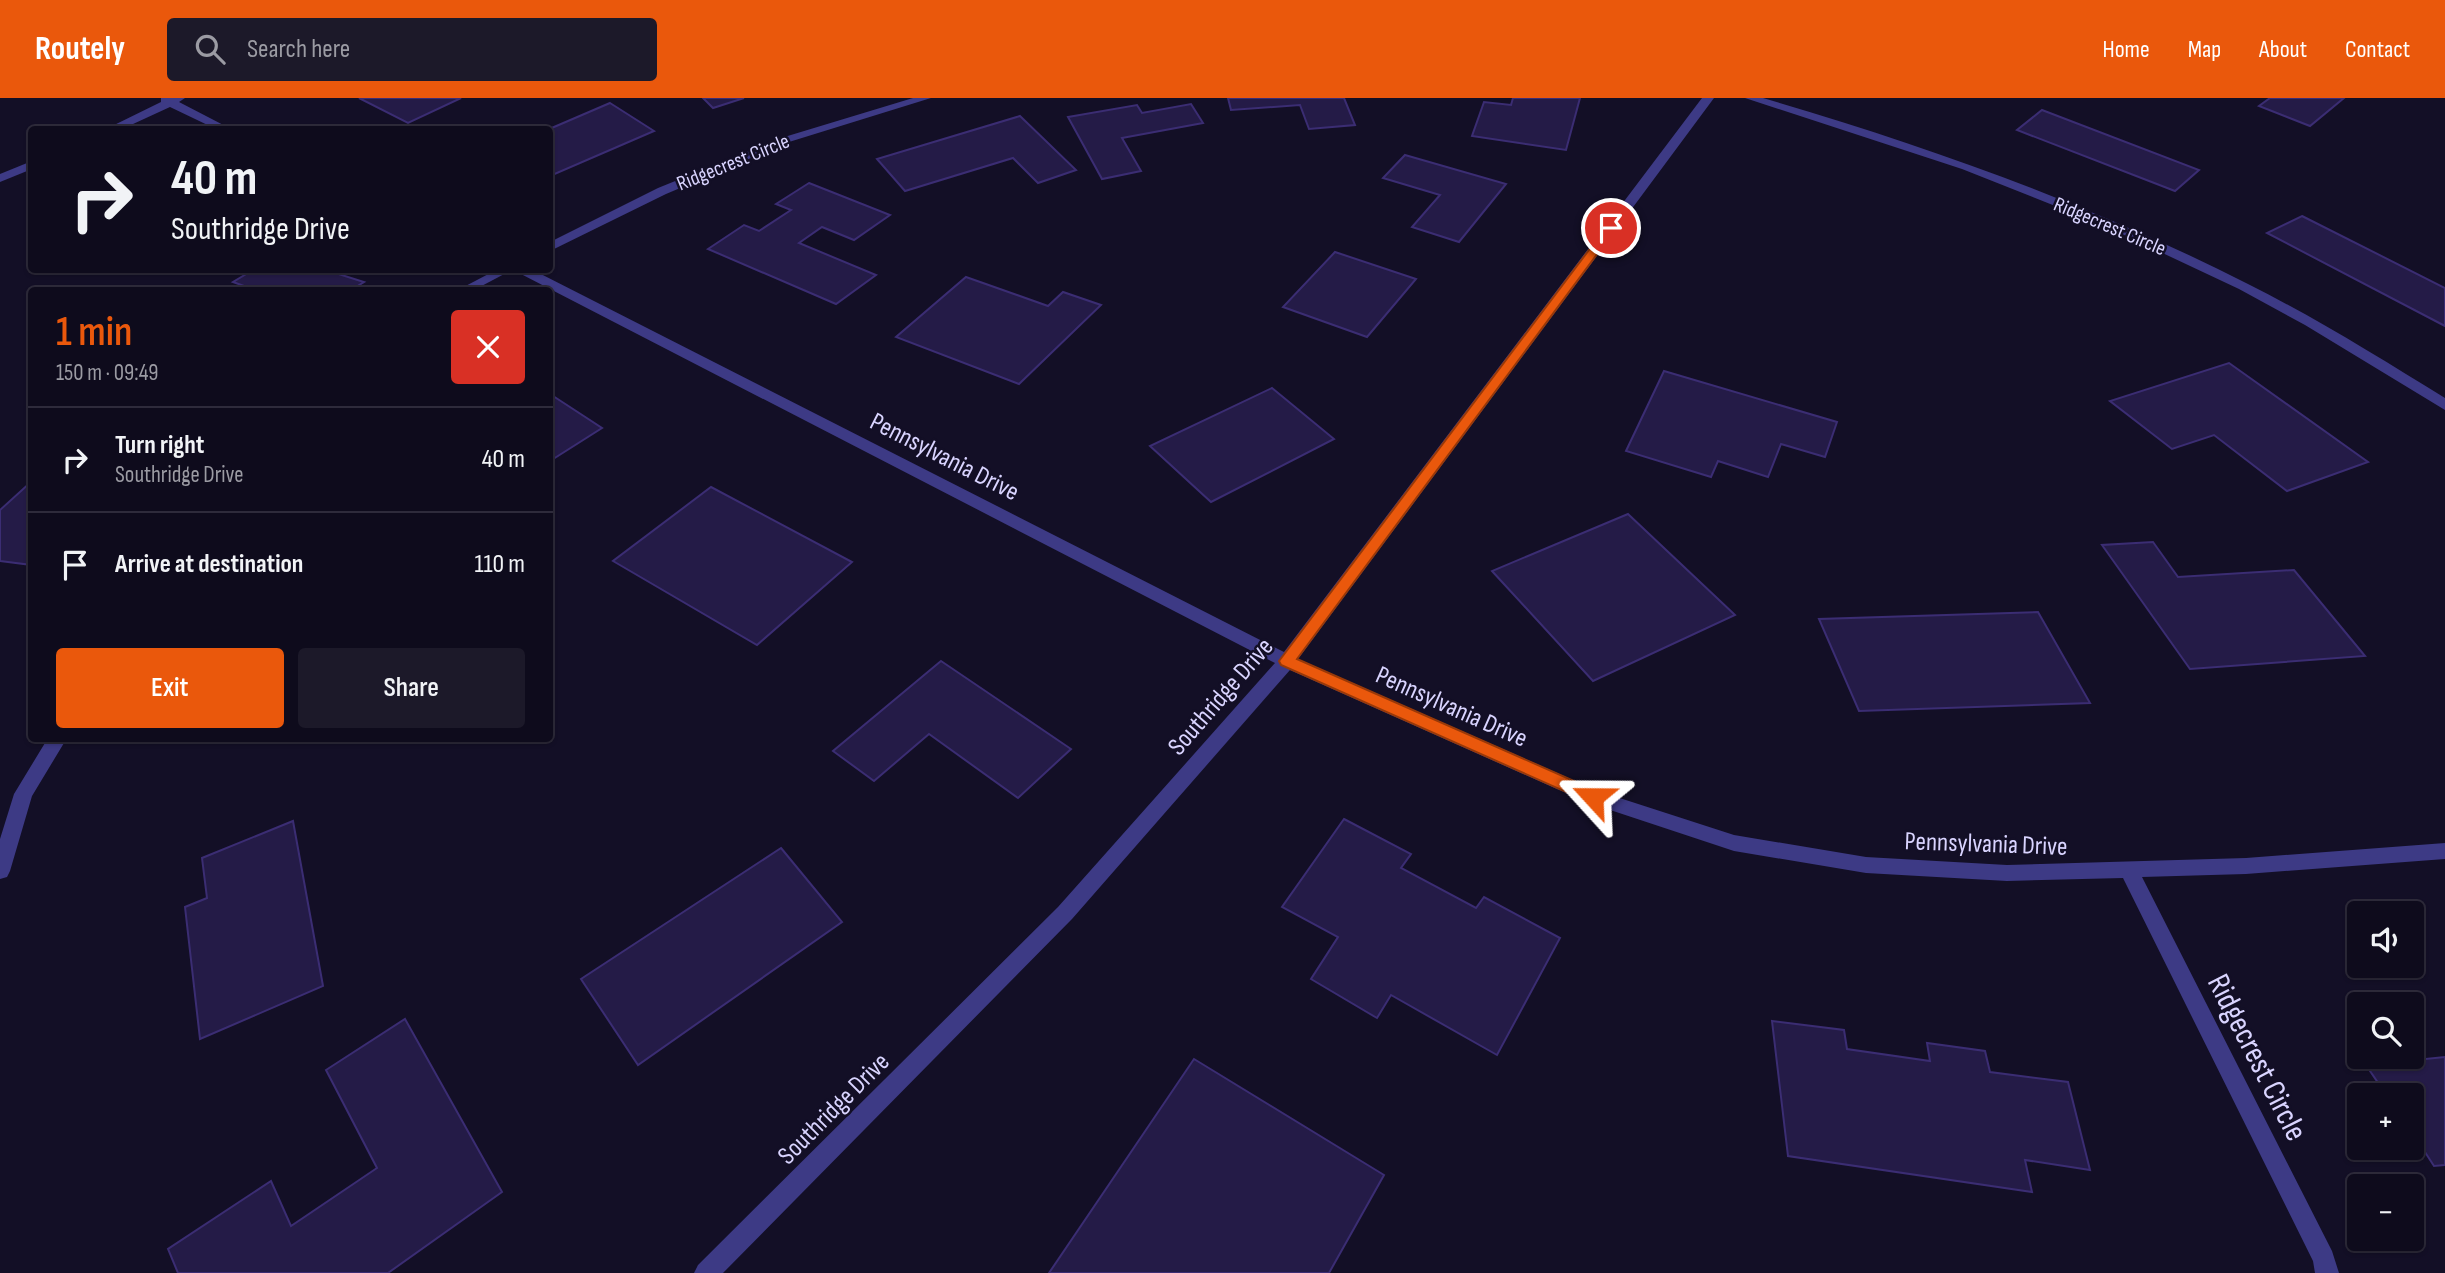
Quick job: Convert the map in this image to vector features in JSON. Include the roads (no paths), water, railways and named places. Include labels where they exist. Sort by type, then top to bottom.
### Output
[{"type":"street","name":"Ridgecrest Circle","points":[[553,246],[662,191],[785,140],[925,98]]},
{"type":"street","name":"Southridge Drive","points":[[706,1273],[1065,913],[1287,661],[1708,98]]},
{"type":"street","name":"Ridgecrest Circle","points":[[1751,98],[1858,128],[1975,170],[2147,240],[2309,322],[2445,405]]},
{"type":"street","points":[[117,126],[170,99],[221,126]]},
{"type":"street","points":[[0,178],[28,166]]},
{"type":"street","points":[[471,287],[499,273]]},
{"type":"street","name":"Pennsylvania Drive","points":[[530,273],[1287,661],[1593,797],[1734,843],[1866,865],[2007,873],[2246,866],[2445,851]]},
{"type":"street","points":[[0,872],[23,794],[56,742]]},
{"type":"street","name":"Ridgecrest Circle","points":[[2129,871],[2324,1259],[2327,1273]]}]
